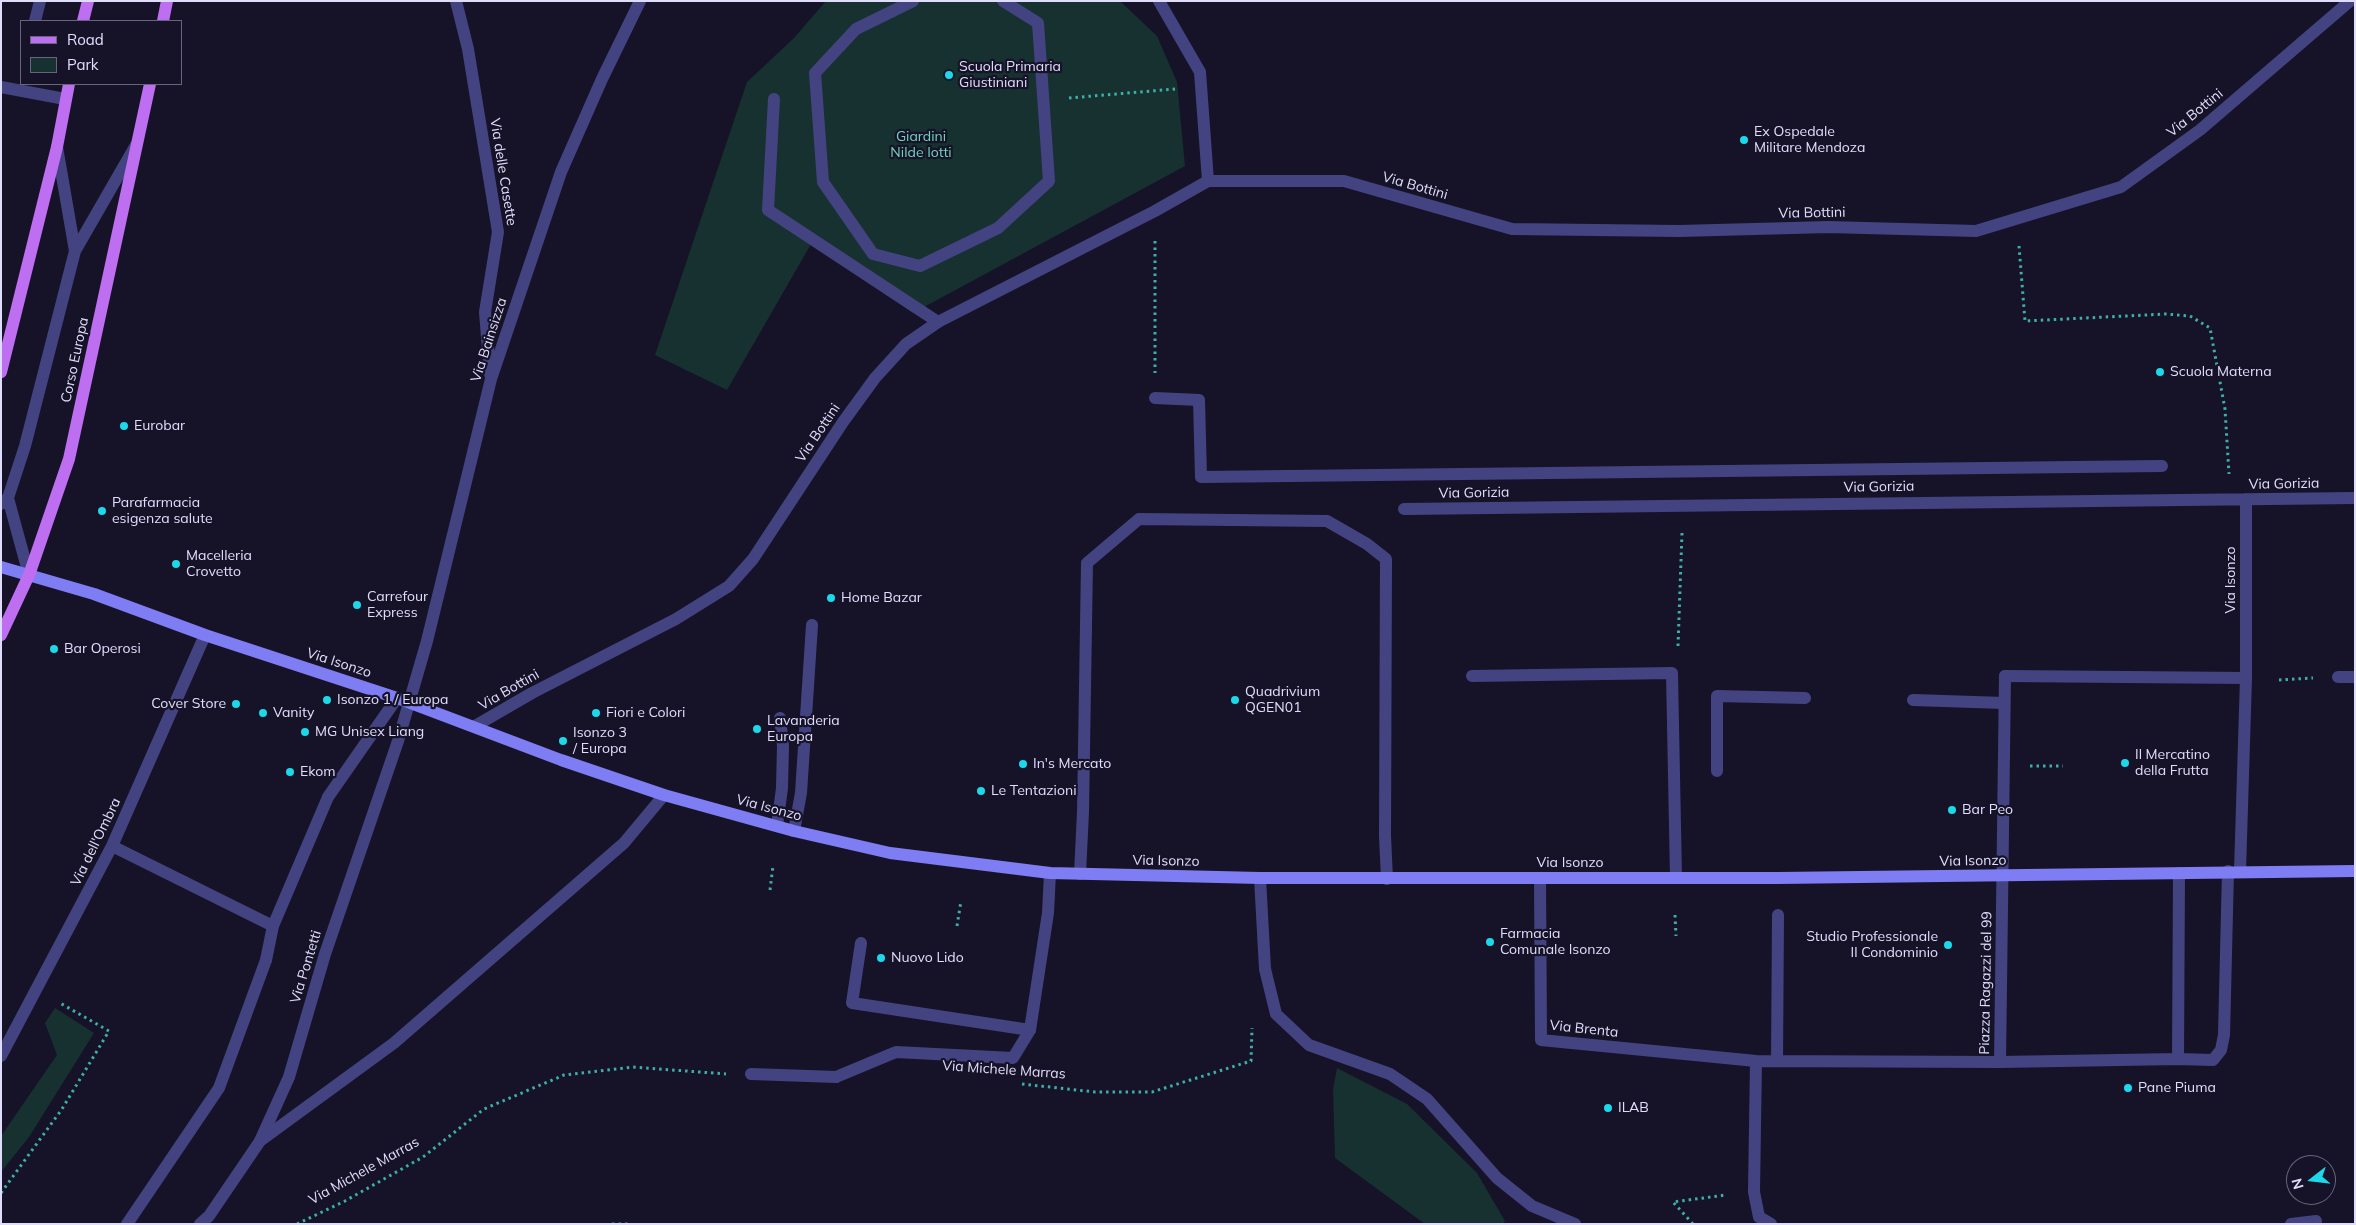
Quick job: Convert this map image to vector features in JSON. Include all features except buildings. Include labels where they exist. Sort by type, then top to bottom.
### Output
[{"type":"main road","points":[[83,20],[88,1]]},
{"type":"main road","points":[[163,20],[167,1]]},
{"type":"main road","points":[[1,372],[57,146],[68,85]]},
{"type":"main road","name":"Corso Europa","points":[[1,635],[29,575],[69,460],[150,85]]},
{"type":"main road","name":"Via Isonzo","points":[[1,567],[94,594],[205,635],[403,700],[560,760],[664,795],[777,826],[890,853],[1050,873],[1260,878],[2002,876],[2234,871],[2355,871]]},
{"type":"street","points":[[35,20],[40,1]]},
{"type":"street","name":"Via delle Casette","points":[[456,1],[468,49],[498,232],[485,312],[491,379]]},
{"type":"street","name":"Via Bainsizza","points":[[403,700],[427,641],[491,379],[561,172],[602,79],[640,1]]},
{"type":"street","points":[[913,1],[856,29],[815,73],[823,182],[873,254],[920,266],[998,228],[1049,181],[1038,23],[1003,1]]},
{"type":"street","points":[[1159,1],[1200,72],[1208,181]]},
{"type":"street","name":"Via Bottini","points":[[475,726],[532,693],[676,619],[729,586],[754,559],[843,422],[875,378],[906,344],[938,322],[1154,211],[1208,181],[1344,181],[1512,228],[1679,231],[1830,227],[1976,231],[2121,187],[2200,130],[2350,1]]},
{"type":"street","points":[[1,86],[20,85],[65,100]]},
{"type":"street","points":[[774,99],[768,210],[938,322]]},
{"type":"street","points":[[29,575],[4,501],[25,446],[75,251],[139,138]]},
{"type":"street","points":[[57,146],[75,251]]},
{"type":"street","points":[[1155,398],[1198,400],[1202,477],[2162,466]]},
{"type":"street","name":"Via Gorizia","points":[[1404,509],[2355,498]]},
{"type":"street","name":"Via Isonzo","points":[[2234,871],[2246,678],[2246,499]]},
{"type":"street","points":[[1080,874],[1083,812],[1087,563],[1140,519],[1327,521],[1367,544],[1386,559],[1385,836],[1387,879]]},
{"type":"street","points":[[794,830],[801,793],[812,626]]},
{"type":"street","name":"Via dell'Ombra","points":[[1,1056],[112,846],[205,635]]},
{"type":"street","points":[[1472,676],[1672,674],[1676,878]]},
{"type":"street","name":"Piazza Ragazzi del 99","points":[[2234,871],[2224,1036],[2222,1050],[2213,1060],[2000,1062],[2005,676],[2246,678]]},
{"type":"street","points":[[2338,677],[2355,677]]},
{"type":"street","points":[[1717,771],[1717,696],[1805,698]]},
{"type":"street","points":[[127,1224],[219,1088],[266,960],[273,926],[328,797],[403,700]]},
{"type":"street","name":"Via Pontetti","points":[[200,1224],[209,1216],[260,1141],[289,1077],[325,954],[386,777],[403,700]]},
{"type":"street","points":[[1914,700],[2004,703]]},
{"type":"street","points":[[777,826],[782,788],[783,746],[780,718]]},
{"type":"street","points":[[260,1141],[394,1044],[624,843],[664,795]]},
{"type":"street","points":[[112,846],[273,926]]},
{"type":"street","points":[[751,1074],[836,1077],[896,1052],[1013,1058],[1030,1030],[1048,913],[1050,873]]},
{"type":"street","points":[[2178,1059],[2179,873]]},
{"type":"street","points":[[1260,878],[1265,969],[1276,1014],[1309,1046],[1390,1074],[1427,1099],[1497,1178],[1532,1206],[1575,1224]]},
{"type":"street","name":"Via Brenta","points":[[1540,878],[1541,1040],[1756,1061],[2000,1062]]},
{"type":"street","points":[[1777,1061],[1778,915]]},
{"type":"street","points":[[861,943],[852,1004],[1030,1030]]},
{"type":"street","points":[[1756,1061],[1754,1192],[1760,1217],[1771,1224]]},
{"type":"street","points":[[2291,1224],[2316,1221]]},
{"type":"path","points":[[1043,98],[1089,97],[1201,88]]},
{"type":"path","points":[[1154,211],[1155,398]]},
{"type":"path","points":[[2016,218],[2025,321],[2166,314],[2190,316],[2210,328],[2226,409],[2229,483]]},
{"type":"path","points":[[1672,674],[1680,637],[1681,562]]},
{"type":"path","points":[[2279,680],[2338,677]]},
{"type":"path","points":[[2030,766],[2063,766]]},
{"type":"path","points":[[770,890],[774,866]]},
{"type":"path","points":[[957,926],[961,901]]},
{"type":"path","points":[[1675,915],[1676,936]]},
{"type":"path","points":[[1,1193],[62,1109],[109,1031],[55,1000]]},
{"type":"path","name":"Via Michele Marras","points":[[1016,1083],[1095,1092],[1152,1092],[1250,1061]]},
{"type":"path","name":"Via Michele Marras","points":[[297,1224],[345,1201],[423,1157],[484,1109],[564,1075],[633,1067],[725,1074]]},
{"type":"path","points":[[1693,1224],[1673,1202],[1754,1192]]},
{"type":"path","points":[[612,1224],[631,1224]]},
{"type":"green space","name":"Giardini Nilde Iotti","points":[[826,1],[1120,1],[1157,36],[1177,82],[1185,166],[913,313],[811,244],[727,390],[655,355],[747,82],[794,38]]},
{"type":"green space","points":[[55,1008],[94,1033],[29,1137],[1,1172],[1,1136],[57,1055],[45,1023]]},
{"type":"green space","points":[[1337,1068],[1407,1104],[1477,1173],[1505,1221],[1503,1224],[1425,1224],[1335,1158],[1333,1089]]},
{"type":"place","name":"Scuola Primaria Giustiniani","points":[[949,75]]},
{"type":"place","name":"Ex Ospedale Militare Mendoza","points":[[1744,140]]},
{"type":"place","name":"Scuola Materna","points":[[2160,372]]},
{"type":"place","name":"Eurobar","points":[[124,426]]},
{"type":"place","name":"Parafarmacia esigenza salute","points":[[102,511]]},
{"type":"place","name":"Macelleria Crovetto","points":[[176,564]]},
{"type":"place","name":"Home Bazar","points":[[831,598]]},
{"type":"place","name":"Carrefour Express","points":[[357,605]]},
{"type":"place","name":"Bar Operosi","points":[[54,649]]},
{"type":"place","name":"Isonzo 1 / Europa","points":[[327,700]]},
{"type":"place","name":"Quadrivium QGEN01","points":[[1235,700]]},
{"type":"place","name":"Cover Store","points":[[236,704]]},
{"type":"place","name":"Vanity","points":[[263,713]]},
{"type":"place","name":"Fiori e Colori","points":[[596,713]]},
{"type":"place","name":"Lavanderia Europa","points":[[757,729]]},
{"type":"place","name":"MG Unisex Liang","points":[[305,732]]},
{"type":"place","name":"Isonzo 3 / Europa","points":[[563,741]]},
{"type":"place","name":"Il Mercatino della Frutta","points":[[2125,763]]},
{"type":"place","name":"In's Mercato","points":[[1023,764]]},
{"type":"place","name":"Ekom","points":[[290,772]]},
{"type":"place","name":"Le Tentazioni","points":[[981,791]]},
{"type":"place","name":"Bar Peo","points":[[1952,810]]},
{"type":"place","name":"Farmacia Comunale Isonzo","points":[[1490,942]]},
{"type":"place","name":"Studio Professionale Il Condominio","points":[[1948,945]]},
{"type":"place","name":"Nuovo Lido","points":[[881,958]]},
{"type":"place","name":"Pane Piuma","points":[[2128,1088]]},
{"type":"place","name":"ILAB","points":[[1608,1108]]}]
